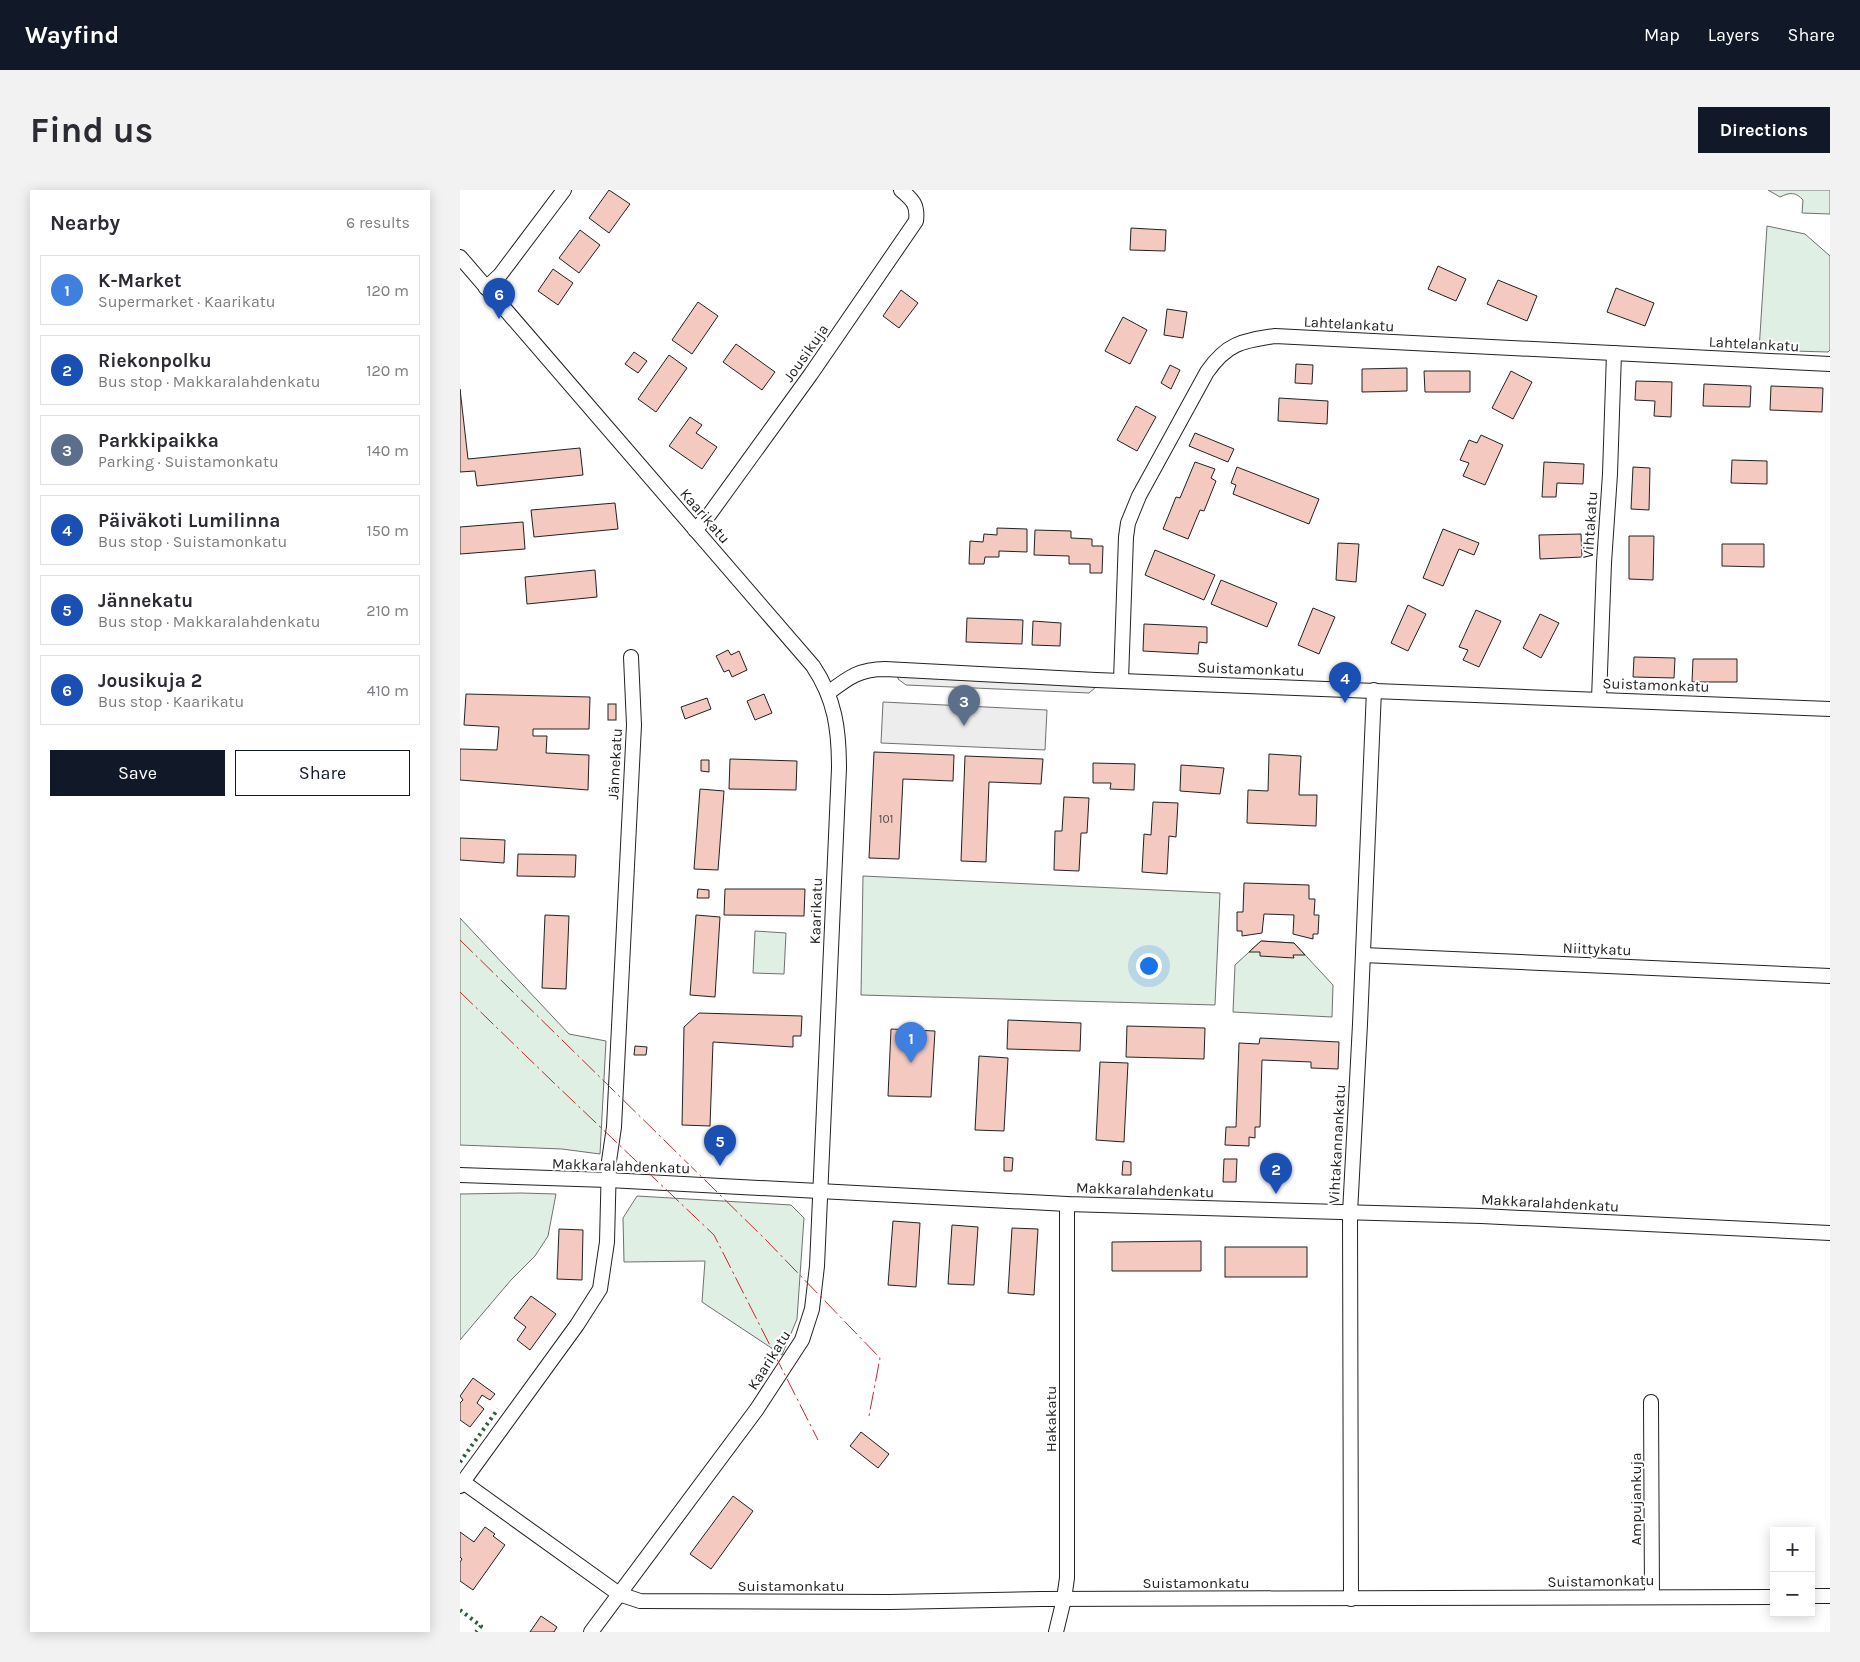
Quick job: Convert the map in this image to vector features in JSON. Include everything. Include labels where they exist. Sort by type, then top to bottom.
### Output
[{"type":"street","points":[[486,288],[500,275],[564,190]]},
{"type":"street","name":"Jousikuja","points":[[695,530],[709,515],[811,374],[916,221],[918,210],[913,200],[901,190]]},
{"type":"street","name":"Kaarikatu","points":[[460,257],[813,666],[828,693],[835,715],[838,768],[820,1191],[814,1294],[808,1325],[802,1340],[757,1409],[591,1632]]},
{"type":"street","name":"Lahtelankatu","points":[[1122,680],[1128,523],[1139,496],[1207,372],[1215,361],[1235,345],[1244,341],[1275,336],[1830,364]]},
{"type":"street","name":"Vihtakatu","points":[[1599,699],[1614,353]]},
{"type":"street","name":"Jännekatu","points":[[461,1484],[578,1325],[600,1289],[607,1242],[609,1161],[614,1127],[634,725],[631,657]]},
{"type":"street","name":"Suistamonkatu","points":[[828,693],[858,673],[874,669],[1830,709]]},
{"type":"street","name":"Vihtakannankatu","points":[[1351,1599],[1350,1213],[1374,690]]},
{"type":"street","name":"Niittykatu","points":[[1363,955],[1830,976]]},
{"type":"street","name":"Makkaralahdenkatu","points":[[460,1175],[608,1180],[1067,1204],[1481,1216],[1830,1232]]},
{"type":"street","name":"Hakakatu","points":[[1056,1632],[1067,1578],[1067,1204]]},
{"type":"street","name":"Ampujankuja","points":[[1651,1402],[1652,1597]]},
{"type":"street","name":"Suistamonkatu","points":[[461,1484],[619,1594],[640,1601],[890,1602],[1064,1599],[1770,1597]]},
{"type":"street","points":[[1815,1596],[1830,1596]]},
{"type":"green space","points":[[1768,190],[1830,190],[1830,214],[1802,213],[1803,200],[1798,195],[1787,194],[1780,197]]},
{"type":"green space","points":[[1767,226],[1805,234],[1830,256],[1830,350],[1828,352],[1759,350]]},
{"type":"green space","points":[[863,876],[1220,893],[1215,1005],[861,995]]},
{"type":"green space","points":[[460,918],[569,1034],[606,1041],[600,1154],[562,1149],[460,1145]]},
{"type":"green space","points":[[755,931],[786,933],[784,974],[753,973]]},
{"type":"green space","points":[[1261,941],[1294,943],[1333,985],[1332,1017],[1233,1012],[1235,965]]},
{"type":"green space","points":[[460,1194],[556,1194],[548,1236],[535,1256],[511,1280],[460,1340]]},
{"type":"green space","points":[[637,1196],[791,1205],[804,1218],[797,1319],[782,1355],[702,1302],[705,1261],[624,1262],[623,1218]]},
{"type":"shaded area","points":[[899,669],[1096,680],[1096,687],[1089,693],[906,685],[898,679]]},
{"type":"shaded area","points":[[883,702],[1047,710],[1045,750],[881,743]]},
{"type":"building","points":[[609,190],[630,204],[609,233],[589,218]]},
{"type":"building","points":[[1131,228],[1166,230],[1165,251],[1130,250]]},
{"type":"building","points":[[580,230],[600,245],[579,273],[559,258]]},
{"type":"building","points":[[1438,266],[1466,279],[1456,301],[1428,289]]},
{"type":"building","points":[[553,269],[573,283],[558,305],[538,291]]},
{"type":"building","points":[[1498,280],[1537,296],[1527,321],[1487,304]]},
{"type":"building","points":[[1616,288],[1654,303],[1645,326],[1607,312]]},
{"type":"building","points":[[901,290],[918,303],[899,328],[883,316]]},
{"type":"building","points":[[698,302],[718,316],[692,354],[672,340]]},
{"type":"building","points":[[1167,309],[1187,312],[1183,338],[1164,335]]},
{"type":"building","points":[[1123,317],[1147,330],[1130,364],[1105,351]]},
{"type":"building","points":[[736,344],[775,372],[762,390],[723,362]]},
{"type":"building","points":[[634,352],[647,361],[638,373],[625,364]]},
{"type":"building","points":[[669,355],[687,368],[656,412],[638,399]]},
{"type":"building","points":[[1296,364],[1313,365],[1312,384],[1295,383]]},
{"type":"building","points":[[1170,365],[1180,370],[1171,389],[1161,383]]},
{"type":"building","points":[[1407,368],[1407,391],[1362,392],[1362,369]]},
{"type":"building","points":[[1424,371],[1470,371],[1470,392],[1425,392]]},
{"type":"building","points":[[1511,371],[1532,382],[1513,419],[1492,408]]},
{"type":"building","points":[[1636,381],[1672,382],[1671,417],[1654,416],[1655,401],[1635,400]]},
{"type":"building","points":[[1704,384],[1751,386],[1750,407],[1703,406]]},
{"type":"building","points":[[1771,386],[1823,388],[1822,412],[1770,410]]},
{"type":"building","points":[[460,389],[468,459],[580,448],[583,475],[477,486],[475,471],[460,472]]},
{"type":"building","points":[[1279,398],[1328,401],[1327,424],[1278,421]]},
{"type":"building","points":[[1136,406],[1156,417],[1137,451],[1117,440]]},
{"type":"building","points":[[690,417],[702,425],[696,433],[717,447],[702,469],[669,446]]},
{"type":"building","points":[[1195,433],[1234,449],[1228,462],[1189,446]]},
{"type":"building","points":[[1481,435],[1503,445],[1485,485],[1463,476],[1469,463],[1460,460],[1469,440],[1477,443]]},
{"type":"building","points":[[1732,460],[1767,461],[1767,484],[1731,483]]},
{"type":"building","points":[[1195,462],[1215,469],[1211,478],[1216,481],[1204,511],[1200,510],[1188,539],[1163,529],[1176,497],[1180,498]]},
{"type":"building","points":[[1544,462],[1584,464],[1583,484],[1557,483],[1556,497],[1542,497]]},
{"type":"building","points":[[1237,467],[1319,499],[1309,524],[1233,494],[1236,485],[1231,483]]},
{"type":"building","points":[[1633,467],[1650,468],[1649,510],[1631,509]]},
{"type":"building","points":[[615,503],[618,529],[534,537],[531,510]]},
{"type":"building","points":[[523,522],[525,549],[460,554],[460,527]]},
{"type":"building","points":[[997,528],[1027,529],[1027,552],[999,551],[999,557],[985,557],[984,564],[969,564],[970,541],[983,542],[984,534],[997,535]]},
{"type":"building","points":[[1443,529],[1479,543],[1474,555],[1459,549],[1443,586],[1423,578]]},
{"type":"building","points":[[1035,530],[1071,531],[1071,538],[1092,539],[1092,546],[1103,546],[1102,573],[1090,573],[1090,564],[1069,564],[1069,556],[1034,555]]},
{"type":"building","points":[[1581,534],[1582,557],[1540,559],[1539,535]]},
{"type":"building","points":[[1629,536],[1654,536],[1653,580],[1629,579]]},
{"type":"building","points":[[1338,543],[1359,544],[1356,582],[1336,580]]},
{"type":"building","points":[[1722,544],[1764,544],[1764,567],[1722,566]]},
{"type":"building","points":[[1155,550],[1215,575],[1204,600],[1145,575]]},
{"type":"building","points":[[595,570],[597,597],[527,604],[525,577]]},
{"type":"building","points":[[1221,580],[1277,603],[1267,627],[1211,604]]},
{"type":"building","points":[[1408,605],[1426,614],[1408,651],[1391,643]]},
{"type":"building","points":[[1313,608],[1335,617],[1319,654],[1298,645]]},
{"type":"building","points":[[1476,610],[1501,621],[1479,667],[1463,660],[1468,650],[1459,647]]},
{"type":"building","points":[[1540,614],[1559,623],[1541,658],[1523,648]]},
{"type":"building","points":[[967,618],[1023,620],[1022,644],[966,642]]},
{"type":"building","points":[[1033,621],[1061,623],[1060,646],[1032,645]]},
{"type":"building","points":[[1144,624],[1207,627],[1207,643],[1199,642],[1198,654],[1143,651]]},
{"type":"building","points":[[728,650],[731,655],[739,651],[747,670],[732,677],[729,670],[724,672],[716,656]]},
{"type":"building","points":[[1634,657],[1675,658],[1674,678],[1633,677]]},
{"type":"building","points":[[1693,659],[1737,659],[1737,682],[1692,682]]},
{"type":"building","points":[[466,694],[590,697],[589,729],[533,729],[533,736],[547,736],[546,753],[589,755],[588,790],[460,780],[460,749],[497,750],[499,727],[464,725]]},
{"type":"building","points":[[764,694],[772,713],[755,720],[747,701]]},
{"type":"building","points":[[707,698],[711,709],[685,719],[681,707]]},
{"type":"building","points":[[608,704],[616,704],[616,720],[608,720]]},
{"type":"building","points":[[874,752],[954,755],[953,781],[903,779],[899,859],[869,858]]},
{"type":"building","points":[[1269,754],[1301,756],[1299,795],[1317,795],[1316,826],[1247,823],[1248,790],[1268,791]]},
{"type":"building","points":[[965,756],[1043,759],[1041,784],[989,782],[986,862],[961,861]]},
{"type":"building","points":[[730,759],[797,761],[796,790],[729,789]]},
{"type":"building","points":[[701,760],[709,760],[709,772],[701,771]]},
{"type":"building","points":[[1093,763],[1135,764],[1134,790],[1110,789],[1111,783],[1093,783]]},
{"type":"building","points":[[1181,765],[1224,768],[1220,794],[1180,791]]},
{"type":"building","points":[[700,789],[724,791],[718,870],[694,869]]},
{"type":"building","points":[[1064,797],[1089,798],[1087,833],[1081,833],[1079,871],[1054,870],[1055,831],[1062,831]]},
{"type":"building","points":[[1153,802],[1178,803],[1176,837],[1169,836],[1167,874],[1142,872],[1144,834],[1151,835]]},
{"type":"building","points":[[460,838],[505,840],[504,863],[460,860]]},
{"type":"building","points":[[518,854],[576,855],[575,877],[517,876]]},
{"type":"building","points":[[1244,883],[1309,885],[1309,899],[1315,899],[1314,915],[1319,915],[1318,934],[1313,934],[1313,939],[1293,934],[1294,915],[1264,914],[1262,933],[1242,936],[1242,931],[1237,931],[1237,912],[1243,912]]},
{"type":"building","points":[[698,889],[709,890],[709,898],[697,898]]},
{"type":"building","points":[[725,889],[805,889],[804,916],[724,915]]},
{"type":"building","points":[[545,915],[569,916],[566,989],[542,988]]},
{"type":"building","points":[[696,915],[720,917],[715,997],[690,995]]},
{"type":"building","points":[[1261,941],[1294,943],[1305,955],[1293,955],[1294,958],[1260,956],[1260,952],[1249,952]]},
{"type":"building","points":[[699,1013],[802,1016],[801,1036],[793,1036],[793,1047],[713,1042],[710,1126],[682,1125],[684,1027]]},
{"type":"building","points":[[1008,1020],[1081,1023],[1080,1051],[1007,1049]]},
{"type":"building","points":[[1127,1026],[1205,1028],[1204,1059],[1126,1057]]},
{"type":"building","points":[[891,1029],[935,1031],[931,1097],[888,1096]]},
{"type":"building","points":[[1260,1038],[1339,1042],[1338,1069],[1311,1068],[1311,1062],[1262,1060],[1260,1127],[1255,1127],[1255,1138],[1249,1137],[1249,1146],[1225,1145],[1226,1127],[1236,1127],[1239,1043],[1259,1044]]},
{"type":"building","points":[[635,1046],[647,1047],[646,1055],[634,1055]]},
{"type":"building","points":[[979,1056],[1008,1058],[1004,1131],[975,1130]]},
{"type":"building","points":[[1100,1062],[1128,1063],[1124,1142],[1096,1140]]},
{"type":"building","points":[[1004,1157],[1013,1158],[1012,1171],[1004,1171]]},
{"type":"building","points":[[1224,1159],[1237,1159],[1236,1182],[1223,1182]]},
{"type":"building","points":[[1123,1161],[1131,1162],[1131,1175],[1122,1175]]},
{"type":"building","points":[[893,1221],[920,1223],[916,1287],[888,1285]]},
{"type":"building","points":[[952,1225],[978,1227],[974,1285],[948,1284]]},
{"type":"building","points":[[1012,1228],[1038,1229],[1034,1295],[1008,1293]]},
{"type":"building","points":[[559,1229],[583,1230],[582,1280],[557,1279]]},
{"type":"building","points":[[1201,1241],[1201,1271],[1112,1271],[1112,1242]]},
{"type":"building","points":[[1225,1247],[1307,1247],[1307,1277],[1225,1277]]},
{"type":"building","points":[[531,1296],[556,1314],[530,1350],[517,1340],[526,1327],[514,1318]]},
{"type":"building","points":[[473,1378],[495,1394],[490,1400],[482,1395],[477,1403],[484,1409],[470,1427],[460,1420],[460,1403],[463,1400],[460,1396]]},
{"type":"building","points":[[861,1432],[889,1454],[878,1468],[850,1446]]},
{"type":"building","points":[[733,1496],[753,1511],[711,1569],[690,1554]]},
{"type":"building","points":[[485,1527],[505,1545],[473,1590],[460,1581],[460,1562],[462,1559],[460,1557],[460,1532],[474,1542]]},
{"type":"building","points":[[541,1616],[557,1627],[554,1632],[530,1632]]},
{"type":"hedge","points":[[460,1462],[498,1409]]},
{"type":"hedge","points":[[460,1610],[481,1626],[476,1632]]},
{"type":"power","points":[[460,940],[765,1239],[880,1358],[869,1416]]},
{"type":"power","points":[[460,992],[714,1235],[818,1440]]},
{"type":"place","name":"Jousikuja 2","points":[[499,319]]},
{"type":"place","name":"Päiväkoti Lumilinna","points":[[1345,703]]},
{"type":"place","name":"Parkkipaikka","points":[[964,726]]},
{"type":"place","name":"K-Market","points":[[911,1063]]},
{"type":"place","name":"Jännekatu","points":[[720,1166]]},
{"type":"place","name":"Riekonpolku","points":[[1276,1194]]}]
